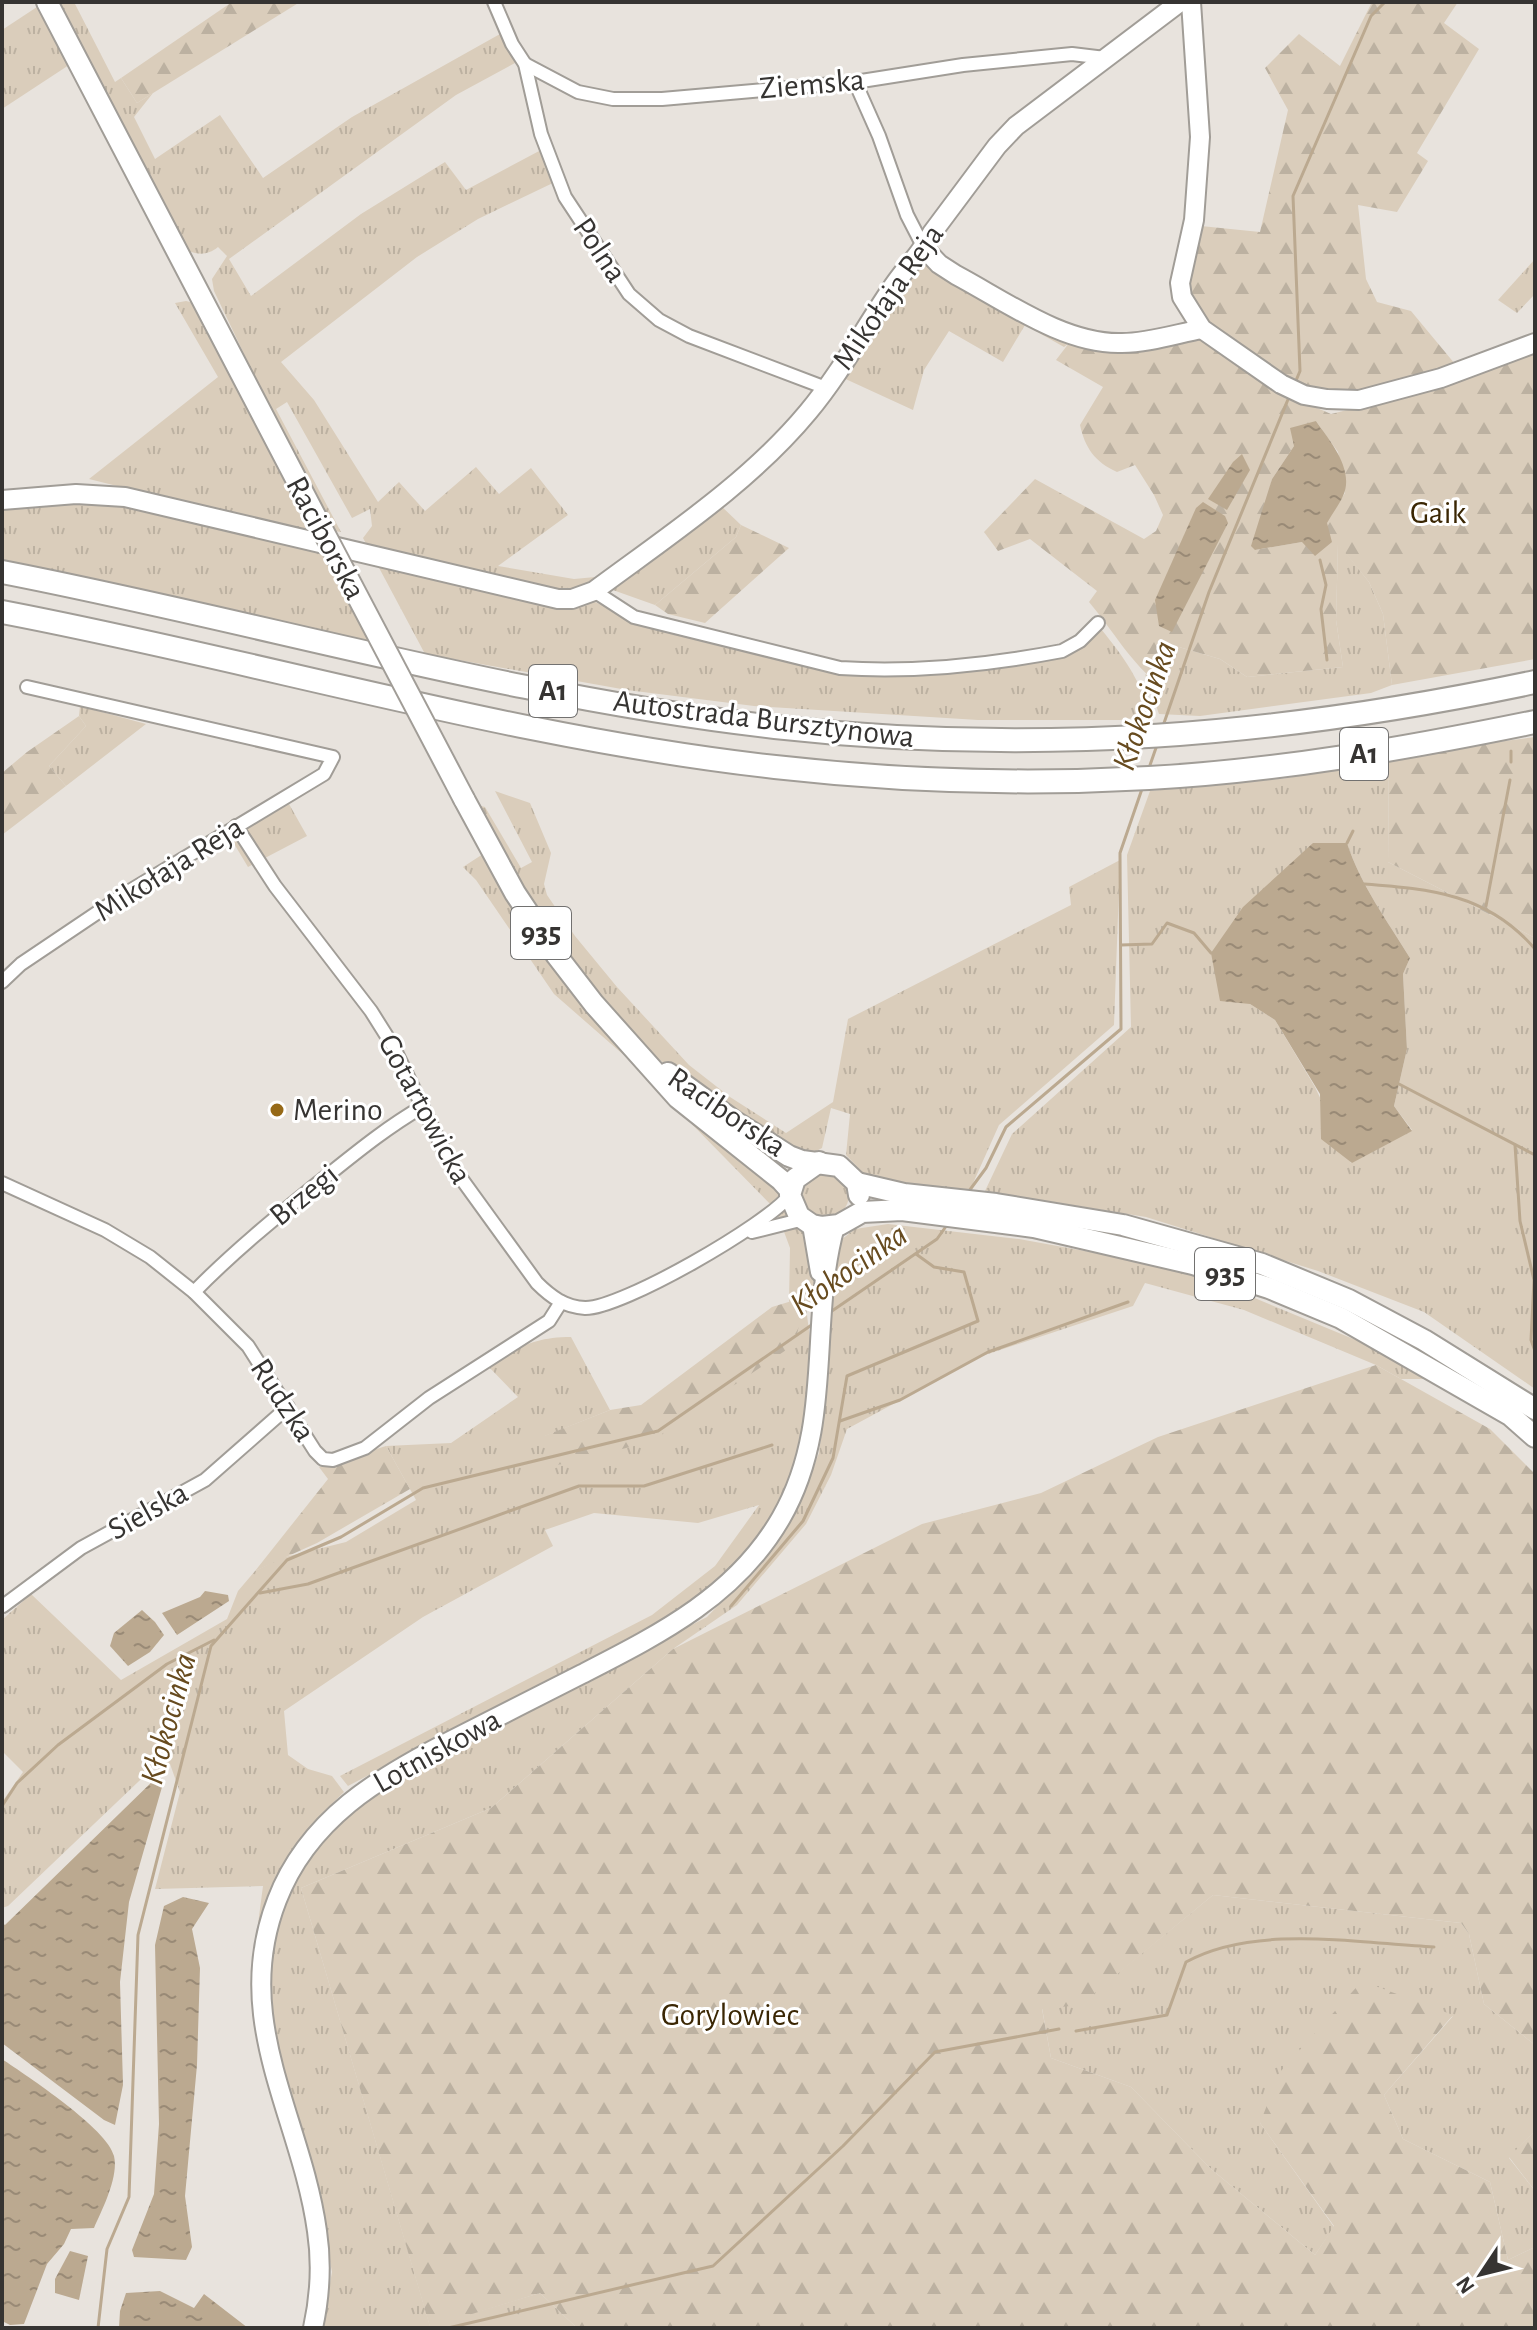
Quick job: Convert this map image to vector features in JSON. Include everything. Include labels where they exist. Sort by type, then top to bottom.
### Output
[{"type":"highway","name":"Autostrada Bursztynowa","points":[[2,572],[457,672],[686,714],[776,727],[931,739],[1113,740],[1200,735],[1366,714],[1535,682]]},
{"type":"highway","name":"Autostrada Bursztynowa","points":[[2,612],[473,715],[667,752],[775,767],[928,779],[1098,781],[1192,775],[1350,756],[1535,722]]},
{"type":"main road","name":"Raciborska","points":[[47,2],[505,876],[546,941],[594,1004],[678,1098],[781,1180],[790,1193]]},
{"type":"main road","name":"Raciborska","points":[[638,1052],[784,1153],[802,1161],[819,1162]]},
{"type":"main road","name":"935","points":[[819,1162],[839,1166],[857,1183],[904,1194],[996,1204],[1123,1225],[1262,1264],[1349,1300],[1494,1382],[1535,1409]]},
{"type":"main road","points":[[790,1193],[792,1184],[802,1172],[819,1162]]},
{"type":"main road","points":[[842,1222],[859,1195],[857,1183]]},
{"type":"main road","name":"935","points":[[790,1193],[795,1210],[808,1222],[842,1222],[867,1212],[902,1210],[974,1218],[1034,1227],[1193,1264],[1269,1288],[1341,1318],[1510,1415],[1535,1437]]},
{"type":"street","name":"Polna","points":[[494,2],[512,44],[525,64],[541,134],[565,197],[629,294],[659,320],[689,336],[826,388]]},
{"type":"street","name":"Mikołaja Reja","points":[[594,591],[718,498],[791,431],[826,388],[904,269],[924,248],[997,146],[1042,104],[1180,2]]},
{"type":"street","points":[[1191,2],[1200,137],[1194,220],[1180,283],[1182,297],[1202,329],[1281,384],[1304,395],[1327,399],[1359,400],[1441,378],[1535,343]]},
{"type":"street","name":"Ziemska","points":[[525,64],[578,92],[613,99],[662,99],[855,82],[963,65],[1072,54],[1105,58]]},
{"type":"street","points":[[855,82],[879,136],[907,215],[924,248],[939,264],[1068,334],[1092,342],[1123,344],[1202,329]]},
{"type":"street","points":[[2,500],[76,494],[125,497],[558,599],[572,599],[594,591],[634,617],[840,668],[922,669],[1062,651],[1080,641],[1098,623]]},
{"type":"street","name":"Mikołaja Reja","points":[[2,982],[21,964],[128,892],[324,774],[333,757],[27,687]]},
{"type":"street","name":"Gotartowicka","points":[[236,826],[275,886],[393,1046],[460,1180],[537,1283],[561,1302]]},
{"type":"street","name":"Brzegi","points":[[194,1292],[228,1258],[305,1194],[384,1131],[422,1107]]},
{"type":"street","name":"Rudzka","points":[[2,1183],[105,1230],[150,1257],[194,1292],[248,1346],[319,1456],[333,1460],[353,1455],[375,1441],[439,1391],[549,1321],[561,1302]]},
{"type":"street","points":[[561,1302],[587,1308],[614,1302],[742,1235],[780,1207],[790,1193]]},
{"type":"street","points":[[742,1235],[808,1222]]},
{"type":"street","name":"Lotniskowa","points":[[313,2328],[320,2274],[317,2231],[311,2199],[270,2061],[262,2014],[264,1945],[285,1882],[326,1823],[354,1797],[421,1756],[658,1634],[699,1609],[733,1580],[770,1536],[800,1477],[812,1436],[821,1350],[823,1283],[808,1222]]},
{"type":"street","name":"Lotniskowa","points":[[823,1283],[842,1222]]},
{"type":"street","name":"Sielska","points":[[2,1605],[81,1548],[205,1480],[288,1407]]},
{"type":"green space","points":[[55,2],[74,2],[115,82],[121,78],[137,103],[153,93],[134,117],[155,159],[220,115],[263,178],[352,117],[500,34],[515,63],[456,95],[229,259],[251,296],[361,214],[445,162],[466,190],[541,150],[555,182],[478,219],[417,257],[281,362],[314,400],[378,502],[399,482],[425,511],[476,467],[499,494],[531,468],[568,515],[498,566],[574,579],[606,576],[600,581],[561,593],[371,553],[363,538],[372,526],[370,509],[352,518],[287,402],[276,409],[341,532],[326,530],[214,291],[212,279],[227,256],[218,247],[204,254],[188,251]]},
{"type":"green space","points":[[232,2],[300,2],[137,103],[121,78]]},
{"type":"green space","points":[[1372,2],[1458,2],[1444,23],[1479,49],[1417,153],[1428,161],[1397,212],[1358,205],[1366,279],[1377,302],[1411,311],[1455,364],[1358,393],[1324,392],[1301,385],[1209,329],[1186,291],[1201,226],[1260,232],[1288,110],[1265,68],[1299,34],[1340,66]]},
{"type":"green space","points":[[40,5],[69,65],[2,109],[2,30]]},
{"type":"green space","points":[[1535,259],[1535,294],[1517,313],[1498,300]]},
{"type":"green space","points":[[931,265],[1073,340],[1064,347],[1025,325],[1003,362],[949,331],[924,370],[913,410],[839,376],[917,266]]},
{"type":"green space","points":[[186,301],[198,304],[211,327],[309,534],[89,479],[218,377],[175,303]]},
{"type":"green space","name":"Gaik","points":[[1198,334],[1269,387],[1331,414],[1424,391],[1535,351],[1535,659],[1392,685],[1383,614],[1369,582],[1338,544],[1336,620],[1343,667],[1247,677],[1220,659],[1179,647],[1160,685],[1131,657],[1089,602],[1097,591],[1030,539],[998,551],[984,532],[1035,479],[1144,539],[1156,531],[1163,515],[1135,465],[1117,472],[1097,459],[1085,441],[1080,425],[1103,387],[1056,360],[1069,343]],"holes":[[[1316,421],[1338,452],[1345,493],[1326,523],[1302,542],[1255,550],[1272,479],[1294,446]]]},
{"type":"green space","points":[[95,502],[321,550],[369,641],[2,561],[2,509]]},
{"type":"green space","points":[[718,503],[741,525],[736,537],[655,605],[610,589]]},
{"type":"green space","points":[[741,525],[789,548],[705,623],[668,614],[655,605],[736,537]]},
{"type":"green space","points":[[1338,543],[1369,582],[1383,614],[1392,685],[1371,693],[1200,716],[1159,714],[1145,674],[1160,685],[1179,647],[1220,659],[1247,677],[1343,667],[1336,620]]},
{"type":"green space","points":[[377,564],[593,601],[642,624],[856,676],[930,675],[1064,657],[1079,649],[1101,629],[1131,670],[1149,716],[1120,720],[978,720],[754,706],[627,690],[425,654]]},
{"type":"green space","points":[[80,706],[146,724],[66,786],[49,766],[86,726],[79,716]]},
{"type":"green space","points":[[79,716],[86,726],[49,766],[66,786],[2,835],[2,773]]},
{"type":"green space","points":[[1535,737],[1535,938],[1388,862],[1389,756]]},
{"type":"green space","points":[[1389,756],[1388,862],[1535,938],[1535,1389],[1424,1312],[1318,1271],[1146,1217],[985,1191],[1012,1134],[1131,1027],[1127,855],[1150,791],[1288,778]],"holes":[[[1347,843],[1375,902],[1410,958],[1403,974],[1407,1049],[1394,1106],[1412,1130],[1351,1163],[1315,1087],[1275,1020],[1250,1004]]]},
{"type":"green space","points":[[495,791],[530,803],[551,853],[544,884],[547,895],[575,936],[617,987],[689,1065],[730,1097],[786,1133],[833,1102],[848,1019],[1071,905],[1069,887],[1120,860],[1114,1025],[999,1125],[970,1190],[869,1179],[846,1155],[850,1114],[831,1108],[822,1148],[811,1154],[796,1151],[690,1084],[640,1044],[613,1016],[522,893],[471,803],[485,807],[521,868],[532,862]]},
{"type":"green space","points":[[289,804],[307,836],[248,867],[230,837]]},
{"type":"green space","points":[[483,854],[568,980],[781,1189],[811,1242],[817,1281],[815,1309],[805,1299],[812,1355],[803,1441],[788,1488],[755,1541],[710,1589],[655,1624],[348,1786],[340,1776],[652,1615],[715,1566],[759,1505],[698,1523],[594,1513],[545,1530],[553,1546],[423,1617],[284,1711],[288,1755],[308,1769],[332,1776],[344,1792],[311,1827],[288,1858],[271,1893],[256,1939],[263,1886],[155,1889],[180,1792],[170,1764],[159,1762],[8,1906],[2,1908],[2,1802],[23,1772],[2,1751],[2,1620],[31,1594],[121,1680],[227,1619],[238,1591],[255,1571],[281,1558],[346,1542],[416,1500],[386,1446],[451,1443],[518,1397],[487,1365],[537,1341],[571,1337],[610,1410],[545,1436],[559,1465],[805,1298],[789,1302],[790,1248],[776,1210],[626,1057],[554,994],[476,880],[463,867]]},
{"type":"green space","points":[[826,1172],[842,1179],[849,1195],[842,1211],[826,1218],[810,1211],[803,1195],[810,1179]]},
{"type":"green space","points":[[888,1224],[1019,1239],[1151,1263],[1204,1277],[1380,1350],[1434,1379],[1401,1379],[1376,1365],[1244,1310],[1145,1283],[1133,1306],[982,1356],[847,1429],[831,1475],[806,1524],[737,1605],[673,1649],[491,1808],[301,1888],[430,2326],[540,2293],[577,2328],[322,2328],[332,2272],[310,2155],[285,2079],[270,2012],[269,1972],[275,1933],[293,1883],[307,1856],[335,1823],[377,1787],[707,1617],[774,1547],[796,1511],[819,1453],[828,1384],[837,1243],[855,1229]]},
{"type":"green space","points":[[805,1297],[795,1344],[650,1442],[558,1465],[544,1436],[610,1410],[641,1405],[772,1307]]},
{"type":"green space","name":"Gorylowiec","points":[[1376,1365],[1490,1429],[1535,1474],[1535,2045],[1484,2004],[1469,1934],[1461,1923],[1213,1895],[1080,2005],[1042,2009],[1051,2058],[1131,2087],[1211,2169],[1315,2255],[1334,2226],[1260,2123],[1280,2072],[1362,1981],[1453,2015],[1384,2095],[1403,2139],[1490,2182],[1508,2260],[1535,2247],[1535,2328],[577,2328],[540,2293],[430,2327],[301,1888],[491,1808],[673,1649],[922,1524],[1041,1493],[1158,1437]]},
{"type":"green space","points":[[386,1446],[410,1489],[317,1543],[255,1571],[328,1479],[319,1467]]},
{"type":"green space","points":[[1213,1895],[1461,1923],[1469,1934],[1484,2004],[1535,2045],[1535,2131],[1509,2158],[1535,2191],[1535,2247],[1508,2260],[1490,2182],[1403,2139],[1384,2095],[1453,2016],[1260,2123],[1334,2227],[1315,2255],[1211,2169],[1131,2087],[1051,2058],[1042,2008],[1080,2004]]},
{"type":"green space","points":[[1535,2131],[1535,2191],[1509,2157]]},
{"type":"water","points":[[1316,421],[1339,456],[1346,476],[1343,496],[1327,523],[1332,542],[1315,556],[1302,542],[1255,550],[1251,546],[1272,479],[1294,446],[1290,428]]},
{"type":"water","points":[[1242,454],[1250,470],[1227,510],[1208,499]]},
{"type":"water","points":[[1203,502],[1225,516],[1228,523],[1172,632],[1159,626],[1155,600],[1196,508]]},
{"type":"water","points":[[1313,843],[1347,843],[1367,888],[1410,958],[1403,974],[1407,1049],[1394,1106],[1412,1131],[1352,1163],[1321,1139],[1320,1094],[1275,1020],[1250,1004],[1220,1001],[1211,953],[1243,907]]},
{"type":"water","points":[[205,1591],[228,1595],[229,1601],[177,1635],[162,1613],[200,1597]]},
{"type":"water","points":[[142,1610],[164,1635],[150,1652],[128,1666],[110,1646],[114,1633]]},
{"type":"water","points":[[158,1776],[164,1780],[129,1902],[120,1982],[123,2085],[115,2125],[104,2120],[2,2043],[2,1923],[5,1925]]},
{"type":"water","points":[[183,1897],[209,1903],[192,1929],[200,1968],[197,2065],[185,2196],[192,2247],[186,2260],[134,2257],[132,2250],[154,2194],[159,2124],[155,1945],[164,1906]]},
{"type":"water","points":[[2,2059],[83,2118],[108,2145],[115,2164],[109,2193],[94,2228],[71,2229],[64,2244],[47,2264],[24,2324],[10,2325],[2,2321]]},
{"type":"water","points":[[70,2251],[88,2256],[79,2300],[55,2293],[55,2279]]},
{"type":"water","points":[[160,2291],[194,2308],[204,2294],[248,2328],[119,2328],[126,2293]]},
{"type":"waterway","name":"Kłokocinka","points":[[1295,383],[1300,371],[1293,196],[1371,16],[1385,2]]},
{"type":"waterway","name":"Kłokocinka","points":[[1163,726],[1209,592],[1289,397]]},
{"type":"waterway","points":[[1320,560],[1326,585],[1321,609],[1327,660]]},
{"type":"waterway","name":"Kłokocinka","points":[[1149,768],[1157,745]]},
{"type":"waterway","points":[[1511,751],[1511,762]]},
{"type":"waterway","points":[[1486,906],[1510,780]]},
{"type":"waterway","name":"Kłokocinka","points":[[969,1191],[986,1168],[1006,1127],[1121,1029],[1120,853],[1143,786]]},
{"type":"waterway","points":[[1347,843],[1353,831]]},
{"type":"waterway","points":[[1364,884],[1435,892],[1457,898],[1498,916],[1535,949]]},
{"type":"waterway","points":[[1121,945],[1152,944],[1167,923],[1194,933],[1211,953]]},
{"type":"waterway","points":[[1399,1084],[1535,1155]]},
{"type":"waterway","points":[[1515,1145],[1520,1221],[1534,1280],[1531,1340],[1535,1351]]},
{"type":"waterway","name":"Kłokocinka","points":[[829,1313],[937,1239],[947,1225]]},
{"type":"waterway","points":[[731,1606],[803,1521],[833,1458],[847,1376],[978,1321],[964,1272],[934,1267],[916,1254]]},
{"type":"waterway","points":[[840,1421],[900,1400],[988,1352],[1128,1302]]},
{"type":"waterway","name":"Kłokocinka","points":[[98,2328],[107,2249],[129,2197],[138,1935],[211,1646],[287,1560],[341,1537],[423,1488],[658,1431],[813,1324]]},
{"type":"waterway","points":[[260,1593],[308,1584],[579,1486],[644,1486],[772,1445]]},
{"type":"waterway","points":[[2,1806],[17,1783],[58,1745],[167,1664],[214,1640]]},
{"type":"waterway","points":[[1076,2031],[1167,2015],[1186,1962],[1213,1950],[1243,1943],[1307,1939],[1434,1947]]},
{"type":"waterway","points":[[448,2328],[713,2266],[843,2146],[935,2052],[1059,2029]]},
{"type":"place","name":"Merino","points":[[277,1110]]}]
